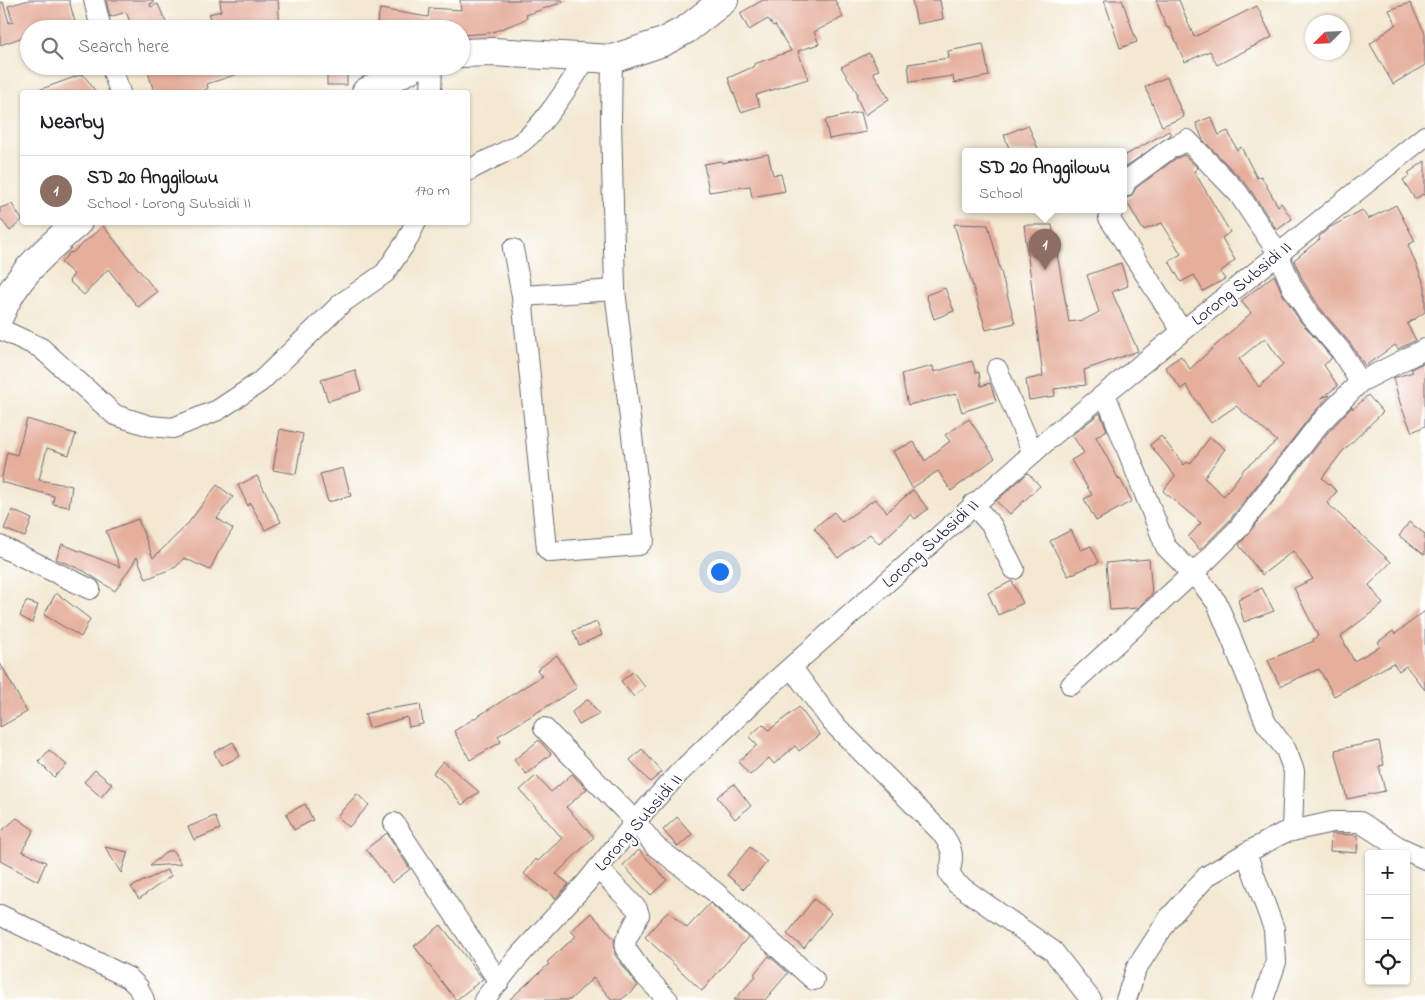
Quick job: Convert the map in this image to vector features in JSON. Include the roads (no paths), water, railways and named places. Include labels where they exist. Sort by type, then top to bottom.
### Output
[{"type":"main road","points":[[470,53],[493,52],[599,59],[663,42],[687,29],[724,0]]},
{"type":"main road","points":[[370,90],[398,75]]},
{"type":"main road","points":[[0,315],[14,288],[26,272],[75,225]]},
{"type":"street","points":[[94,0],[99,20]]},
{"type":"street","points":[[470,170],[518,145],[529,136],[568,86],[599,59],[611,119],[615,290],[644,538],[639,545],[550,552],[546,546],[522,296],[513,249]]},
{"type":"street","points":[[114,75],[119,90]]},
{"type":"street","points":[[431,90],[432,75]]},
{"type":"street","name":"Lorong Subsidi II","points":[[490,994],[678,774],[792,668],[973,504],[1033,453],[1425,136]]},
{"type":"street","points":[[1127,180],[1187,140],[1238,193],[1278,253],[1292,287],[1310,315],[1341,351],[1360,382]]},
{"type":"street","points":[[1112,213],[1109,218],[1182,331]]},
{"type":"street","points":[[0,329],[41,348],[115,415],[150,426],[173,428],[218,410],[260,382],[342,303],[385,273],[401,250],[414,225]]},
{"type":"street","points":[[522,296],[615,290]]},
{"type":"street","points":[[1072,685],[1238,529],[1319,424],[1360,382],[1425,349]]},
{"type":"street","points":[[997,370],[1033,453]]},
{"type":"street","points":[[1105,394],[1166,547],[1177,556],[1190,574],[1201,582],[1217,603],[1266,723],[1286,750],[1294,771],[1292,831]]},
{"type":"street","points":[[973,504],[992,526],[1014,569]]},
{"type":"street","points":[[0,546],[90,589]]},
{"type":"street","points":[[792,668],[832,722],[940,831],[951,845],[953,860],[949,873],[957,884],[1053,951],[1091,1000]]},
{"type":"street","points":[[544,728],[636,822],[655,846],[715,892],[814,980]]},
{"type":"street","points":[[394,822],[490,994]]},
{"type":"street","points":[[1126,1000],[1136,969],[1169,918],[1207,876],[1265,842],[1292,831],[1332,822],[1360,822],[1397,846],[1425,859]]},
{"type":"street","points":[[1246,852],[1274,928],[1276,962],[1263,1000]]},
{"type":"street","points":[[598,868],[637,909],[639,915],[626,940],[625,948],[645,976],[668,1000]]},
{"type":"street","points":[[0,915],[130,978],[138,987],[144,1000]]},
{"type":"place","name":"SD 20 Anggilowu","points":[[1045,270]]}]
